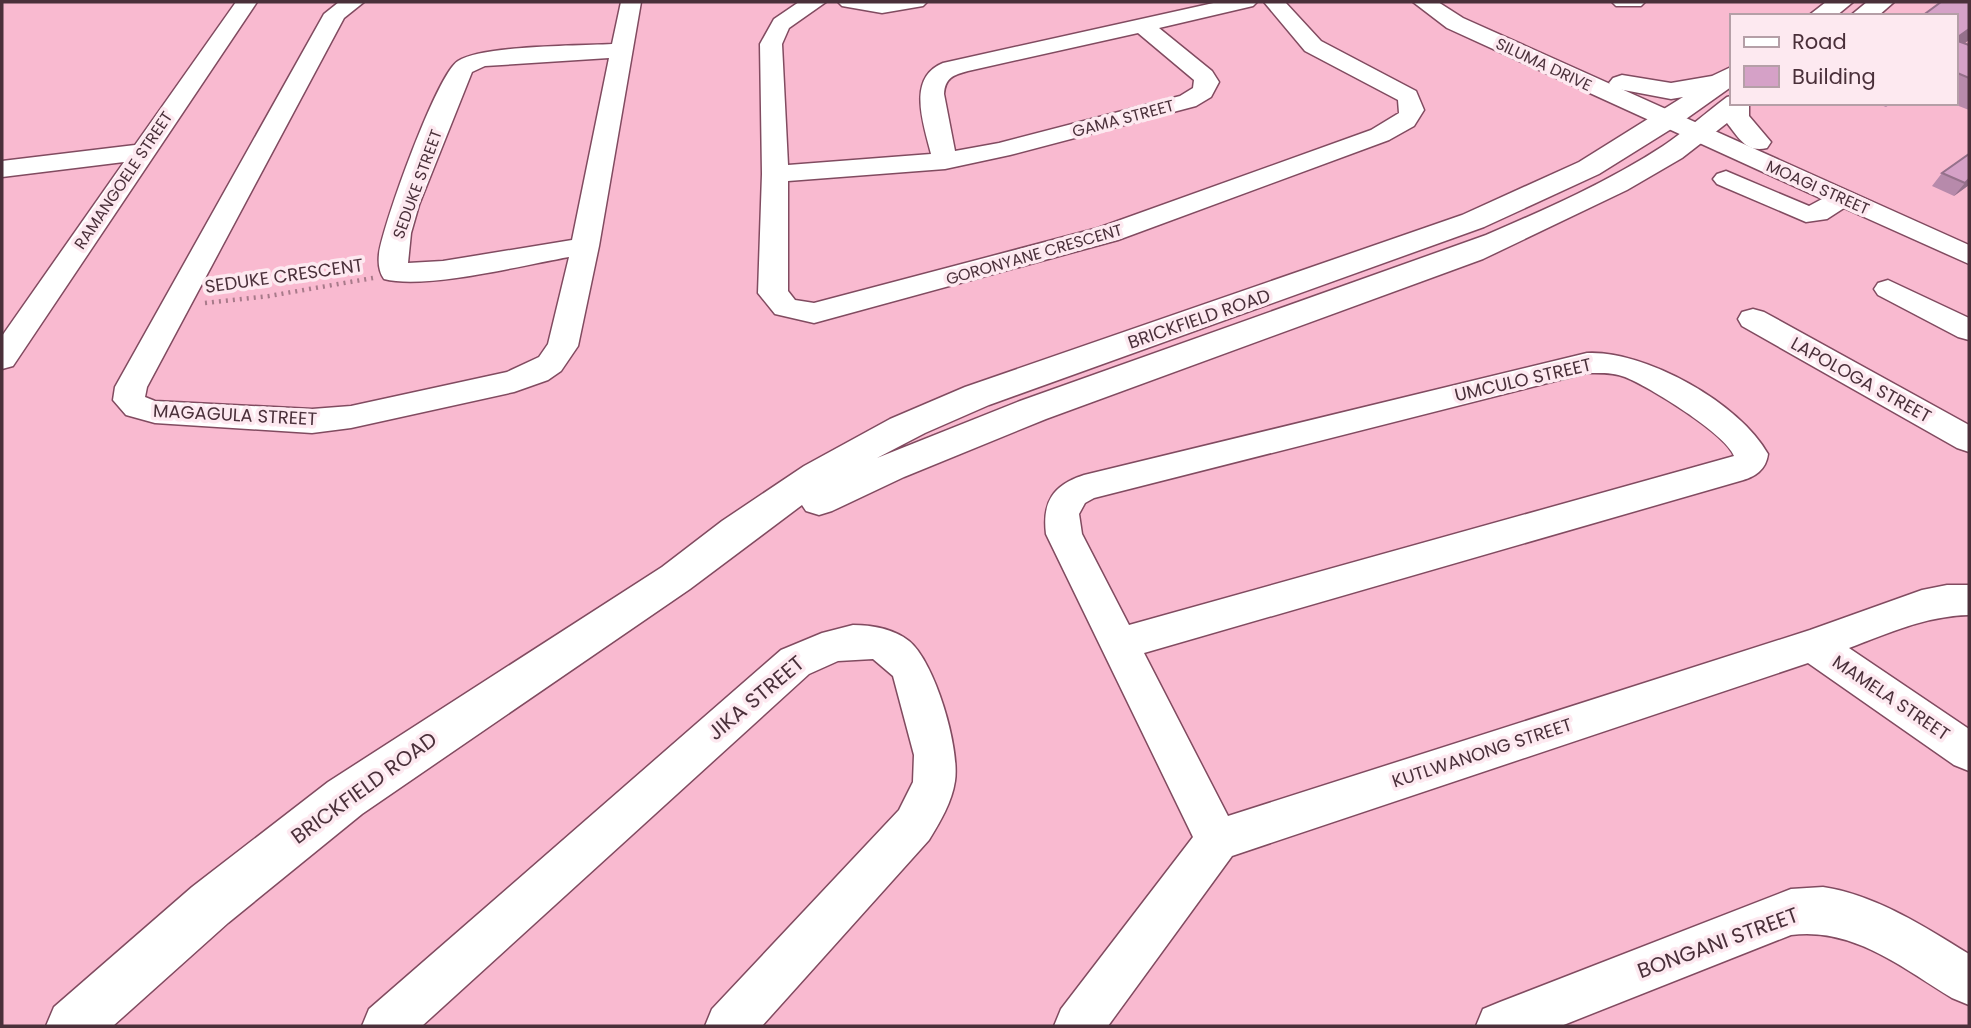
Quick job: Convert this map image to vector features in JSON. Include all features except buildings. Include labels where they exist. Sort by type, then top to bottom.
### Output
[{"type":"main road","points":[[1822,14],[1840,2]]},
{"type":"main road","points":[[1865,14],[1882,2]]},
{"type":"main road","points":[[1622,83],[1671,91],[1698,88],[1730,91]]},
{"type":"main road","name":"BRICKFIELD ROAD","points":[[73,1026],[210,905],[335,806],[414,750],[676,578],[687,576],[844,488],[926,452],[1129,374],[1460,256],[1523,230],[1615,187],[1666,156],[1689,121],[1730,92]]},
{"type":"main road","points":[[1734,105],[1736,117],[1757,142]]},
{"type":"street","name":"RAMANGOELE STREET","points":[[2,359],[246,2]]},
{"type":"street","name":"MAGAGULA STREET","points":[[353,2],[335,14],[131,387],[128,396],[132,404],[155,412],[194,415],[279,420],[331,419],[513,381],[550,364],[563,346],[585,246],[631,2]]},
{"type":"street","name":"GORONYANE CRESCENT","points":[[815,2],[787,18],[772,33],[775,173],[773,293],[785,307],[814,313],[1108,234],[1370,139],[1410,117],[1414,110],[1408,96],[1313,46],[1275,2]]},
{"type":"street","points":[[849,2],[882,6],[916,2]]},
{"type":"street","points":[[945,161],[931,92],[935,79],[941,74],[962,65],[1246,2]]},
{"type":"street","name":"SILUMA DRIVE","points":[[1424,2],[1455,23],[1689,121]]},
{"type":"street","name":"SILUMA DRIVE","points":[[1451,2],[1483,20],[1622,83],[1689,121]]},
{"type":"street","points":[[1623,2],[1634,2]]},
{"type":"street","name":"GAMA STREET","points":[[775,173],[945,161],[1001,150],[1197,97],[1206,87],[1204,76],[1142,24]]},
{"type":"street","name":"SEDUKE STREET","points":[[394,273],[392,257],[401,222],[458,74],[464,67],[480,59],[622,50]]},
{"type":"street","name":"MOAGI STREET","points":[[1689,121],[1757,142],[1969,234]]},
{"type":"street","name":"MOAGI STREET","points":[[1689,121],[1969,255]]},
{"type":"street","points":[[2,169],[142,152]]},
{"type":"street","points":[[1726,179],[1805,214],[1818,213],[1843,197]]},
{"type":"street","points":[[394,273],[431,272],[585,246]]},
{"type":"street","points":[[1888,289],[1969,330]]},
{"type":"street","points":[[2,319],[33,314]]},
{"type":"street","name":"LAPOLOGA STREET","points":[[1753,319],[1969,440]]},
{"type":"street","name":"UMCULO STREET","points":[[1120,644],[1740,470],[1749,464],[1752,456],[1740,434],[1726,424],[1636,370],[1602,362],[1587,363],[1084,488],[1066,503],[1061,523],[1064,534],[1217,840]]},
{"type":"street","name":"KUTLWANONG STREET","points":[[1217,840],[1813,645],[1922,605],[1947,600],[1969,600]]},
{"type":"street","name":"JIKA STREET","points":[[386,1026],[795,662],[815,650],[842,643],[884,644],[908,666],[932,740],[936,765],[929,804],[914,824],[729,1026]]},
{"type":"street","name":"MAMELA STREET","points":[[1813,645],[1969,752]]},
{"type":"street","points":[[1079,1026],[1217,840]]},
{"type":"street","name":"BONGANI STREET","points":[[1500,1026],[1791,912],[1813,909],[1834,911],[1864,922],[1969,981]]},
{"type":"path","name":"SEDUKE CRESCENT","points":[[177,302],[248,299],[394,273]]}]
